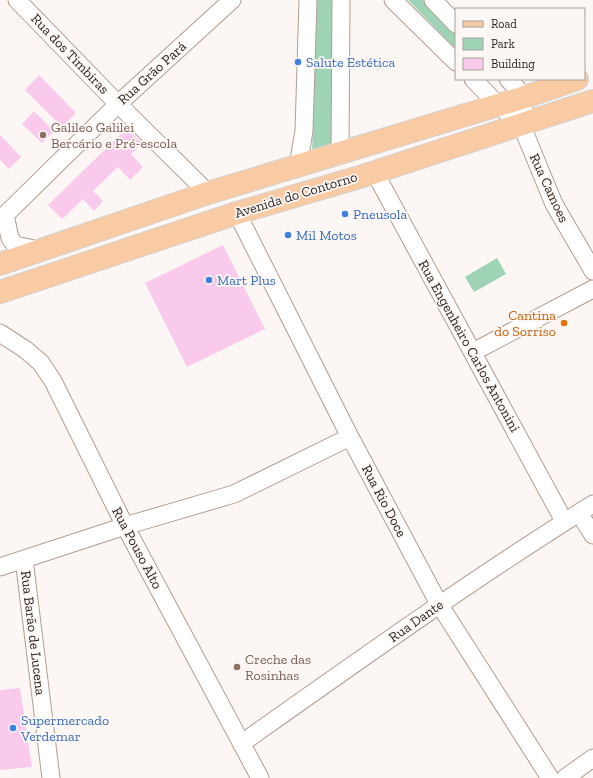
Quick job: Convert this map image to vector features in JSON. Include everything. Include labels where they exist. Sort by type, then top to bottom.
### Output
[{"type":"main road","name":"Avenida do Contorno","points":[[0,264],[208,193],[525,97],[574,80]]},
{"type":"main road","name":"Avenida do Contorno","points":[[0,292],[245,210],[374,172],[593,100]]},
{"type":"main road","points":[[245,210],[282,192],[327,177],[334,171],[338,164],[340,153]]},
{"type":"street","name":"Rua dos Timbiras","points":[[17,0],[118,104],[208,193]]},
{"type":"street","name":"Rua Grão Pará","points":[[39,250],[14,244],[10,238],[3,218],[118,104],[232,0]]},
{"type":"street","points":[[298,166],[304,130],[308,0]]},
{"type":"street","points":[[340,153],[342,0]]},
{"type":"street","points":[[393,0],[455,61]]},
{"type":"street","points":[[433,0],[455,23]]},
{"type":"street","points":[[474,80],[498,105],[521,124]]},
{"type":"street","points":[[509,80],[525,97],[521,124]]},
{"type":"street","name":"Rua Camoes","points":[[521,124],[554,204],[593,271]]},
{"type":"street","name":"Rua Engenheiro Carlos Antonini","points":[[374,172],[473,352],[571,517],[593,534]]},
{"type":"street","name":"Rua Rio Doce","points":[[245,210],[350,437],[439,604],[550,778]]},
{"type":"street","points":[[473,352],[593,289]]},
{"type":"street","name":"Rua Pouso Alto","points":[[0,333],[26,350],[41,363],[54,381],[124,526],[260,778]]},
{"type":"street","points":[[0,567],[124,526],[234,494],[350,437]]},
{"type":"street","name":"Rua Dante","points":[[242,743],[439,604],[593,504]]},
{"type":"street","name":"Rua Barão de Lucena","points":[[24,559],[52,778]]},
{"type":"street","points":[[565,778],[593,758]]},
{"type":"green space","points":[[316,0],[335,0],[333,148],[312,156]]},
{"type":"green space","points":[[408,0],[424,0],[455,31],[455,48]]},
{"type":"green space","points":[[497,258],[506,274],[474,292],[465,277]]},
{"type":"building","points":[[39,75],[76,113],[62,127],[25,90]]},
{"type":"building","points":[[34,111],[54,131],[42,143],[22,124]]},
{"type":"building","points":[[127,128],[142,143],[131,154],[143,167],[130,180],[118,167],[93,191],[103,201],[94,211],[83,199],[62,219],[48,205]]},
{"type":"building","points":[[0,135],[21,157],[9,169],[0,160]]},
{"type":"building","points":[[223,245],[265,329],[187,367],[145,283]]},
{"type":"building","name":"Supermercado Verdemar","points":[[20,688],[32,767],[0,770],[0,690]]},
{"type":"place","name":"Salute Estética","points":[[298,62]]},
{"type":"place","name":"Galileo Galilei Bercário e Pré-escola","points":[[43,135]]},
{"type":"place","name":"Pneusola","points":[[345,214]]},
{"type":"place","name":"Mil Motos","points":[[288,235]]},
{"type":"place","name":"Mart Plus","points":[[209,280]]},
{"type":"place","name":"Cantina do Sorriso","points":[[564,323]]},
{"type":"place","name":"Creche das Rosinhas","points":[[237,667]]},
{"type":"place","name":"Supermercado Verdemar","points":[[13,728]]}]
